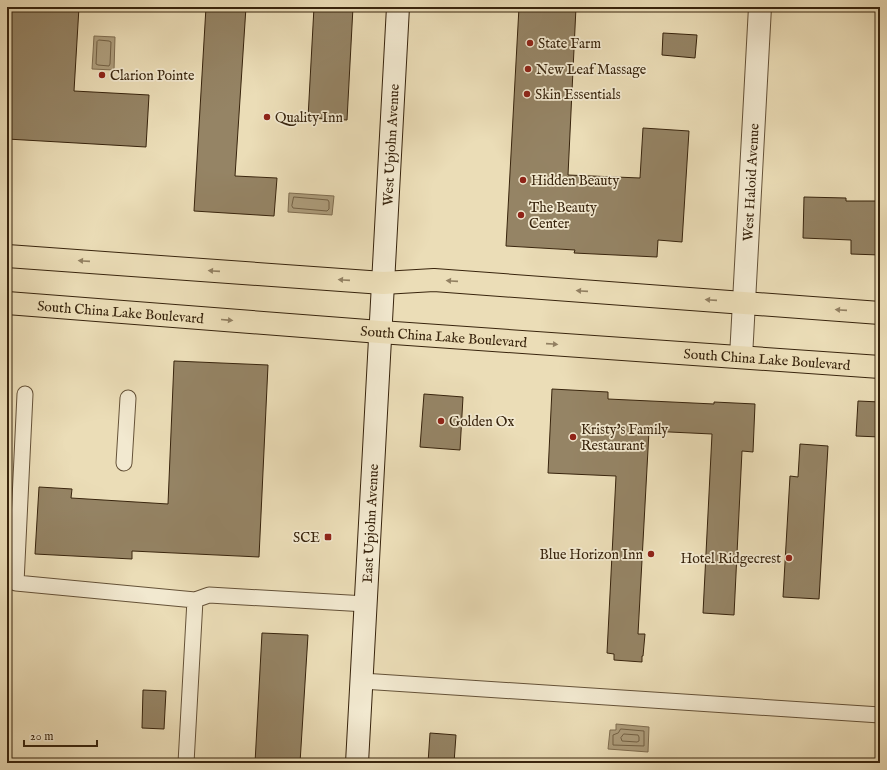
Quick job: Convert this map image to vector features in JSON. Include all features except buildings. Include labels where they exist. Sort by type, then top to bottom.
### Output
[{"type":"main road","points":[[7,256],[382,283],[434,280],[880,313]]},
{"type":"main road","name":"South China Lake Boulevard","points":[[7,302],[380,332],[880,367]]},
{"type":"street","name":"West Upjohn Avenue","points":[[382,283],[386,244],[398,7]]},
{"type":"street","name":"West Haloid Avenue","points":[[741,357],[760,7]]},
{"type":"street","name":"East Upjohn Avenue","points":[[357,763],[382,283]]},
{"type":"lane","points":[[25,394],[16,583],[195,600],[209,595],[366,604]]},
{"type":"lane","points":[[124,464],[128,398]]},
{"type":"lane","points":[[186,763],[195,600]]},
{"type":"lane","points":[[362,680],[880,715]]},
{"type":"water","points":[[94,36],[115,37],[114,70],[92,69]]},
{"type":"water","points":[[289,193],[334,196],[332,215],[288,212]]},
{"type":"water","points":[[616,724],[649,727],[648,752],[608,749],[610,730],[616,730]]},
{"type":"place","name":"State Farm","points":[[530,43]]},
{"type":"place","name":"New Leaf Massage","points":[[528,69]]},
{"type":"place","name":"Clarion Pointe","points":[[102,75]]},
{"type":"place","name":"Skin Essentials","points":[[527,94]]},
{"type":"place","name":"Quality Inn","points":[[267,117]]},
{"type":"place","name":"Hidden Beauty","points":[[523,180]]},
{"type":"place","name":"The Beauty Center","points":[[521,215]]},
{"type":"place","name":"Golden Ox","points":[[441,421]]},
{"type":"place","name":"Kristy's Family Restaurant","points":[[573,437]]},
{"type":"place","name":"SCE","points":[[328,537]]},
{"type":"place","name":"Blue Horizon Inn","points":[[651,554]]},
{"type":"place","name":"Hotel Ridgecrest","points":[[789,558]]}]
